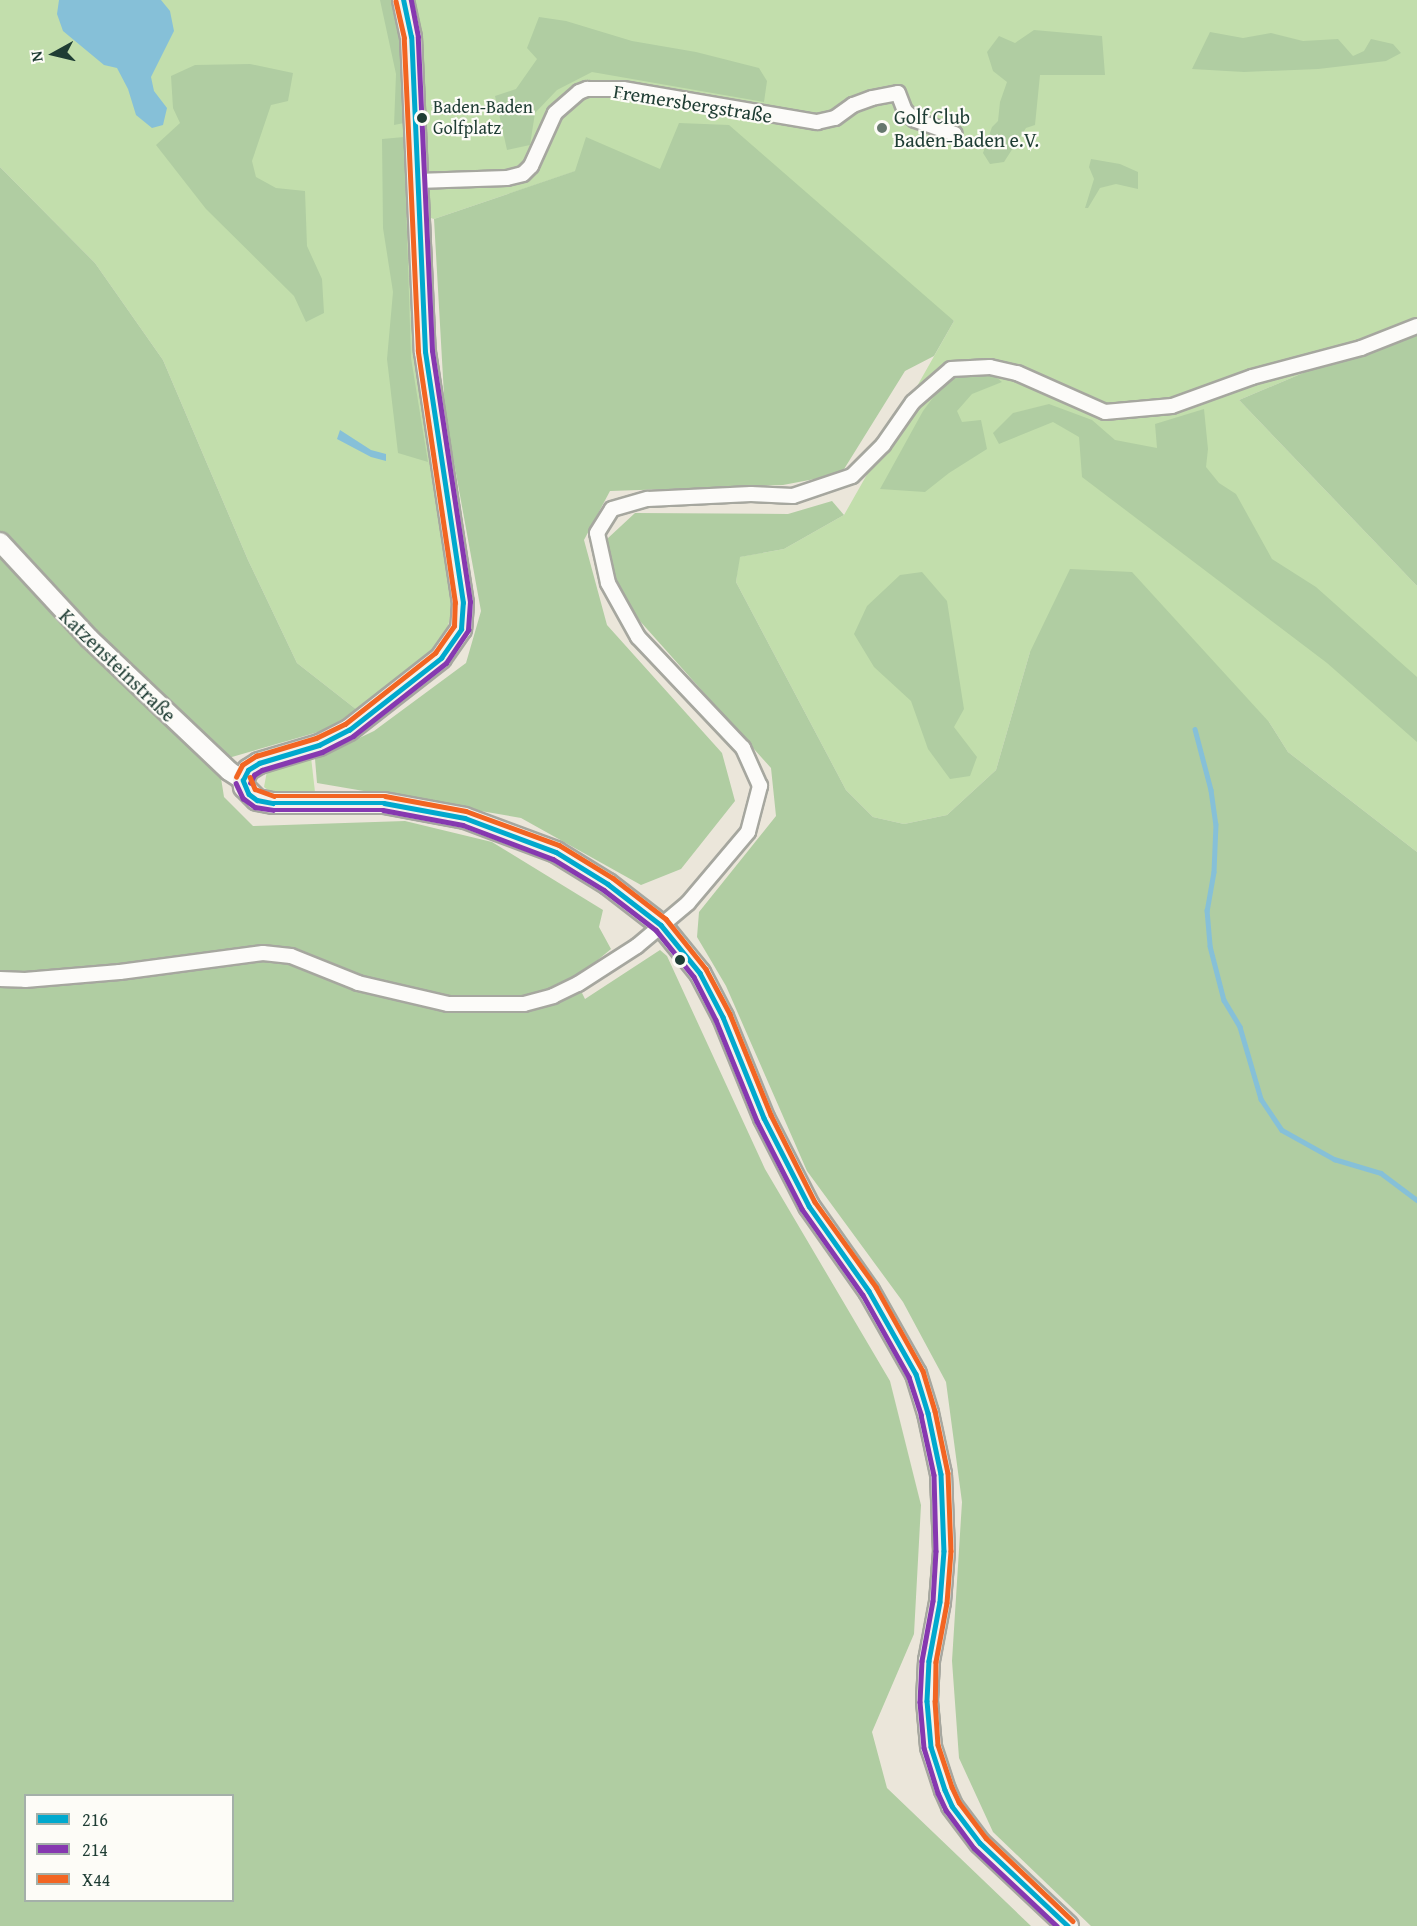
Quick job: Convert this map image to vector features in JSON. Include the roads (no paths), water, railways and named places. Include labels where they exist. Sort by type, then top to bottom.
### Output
[{"type":"main road","points":[[403,0],[411,37],[425,352],[463,603],[461,629],[441,658],[349,730],[319,745],[259,763],[248,770],[243,780],[249,794],[257,800],[273,803],[384,803],[465,818],[556,852],[608,884],[661,925],[700,973],[723,1017],[764,1118],[808,1206],[869,1291],[916,1374],[928,1413],[942,1485],[944,1551],[940,1602],[929,1661],[927,1691],[931,1747],[952,1806],[980,1843],[1068,1926]]},
{"type":"street","name":"Fremersbergstraße","points":[[417,181],[507,178],[523,174],[531,166],[555,113],[579,92],[587,89],[623,89],[817,122],[835,118],[853,105],[872,98],[898,93],[905,111],[915,120],[956,134]]},
{"type":"street","points":[[0,979],[25,980],[120,972],[263,953],[291,956],[358,983],[448,1004],[524,1004],[553,996],[586,980],[637,946],[688,903],[748,832],[760,786],[743,748],[638,637],[608,583],[597,533],[612,509],[648,499],[751,494],[793,496],[852,476],[883,445],[913,402],[951,369],[990,367],[1017,374],[1105,412],[1172,406],[1252,377],[1361,348],[1417,326]]},
{"type":"street","name":"Katzensteinstraße","points":[[0,542],[89,638],[228,771],[243,780]]},
{"type":"water","points":[[59,0],[161,0],[170,11],[174,31],[151,77],[154,91],[167,108],[163,125],[152,128],[136,115],[128,89],[117,68],[104,65],[63,31],[57,14]]},
{"type":"water","points":[[340,430],[371,450],[386,454],[386,461],[371,457],[337,439]]},
{"type":"waterway","points":[[1195,729],[1211,790],[1216,824],[1214,872],[1207,910],[1210,946],[1224,1000],[1240,1027],[1261,1099],[1282,1130],[1334,1159],[1381,1173],[1417,1200]]},
{"type":"place","name":"Baden-Baden Golfplatz","points":[[422,118]]},
{"type":"place","name":"Golf Club Baden-Baden e.V.","points":[[882,128]]}]
